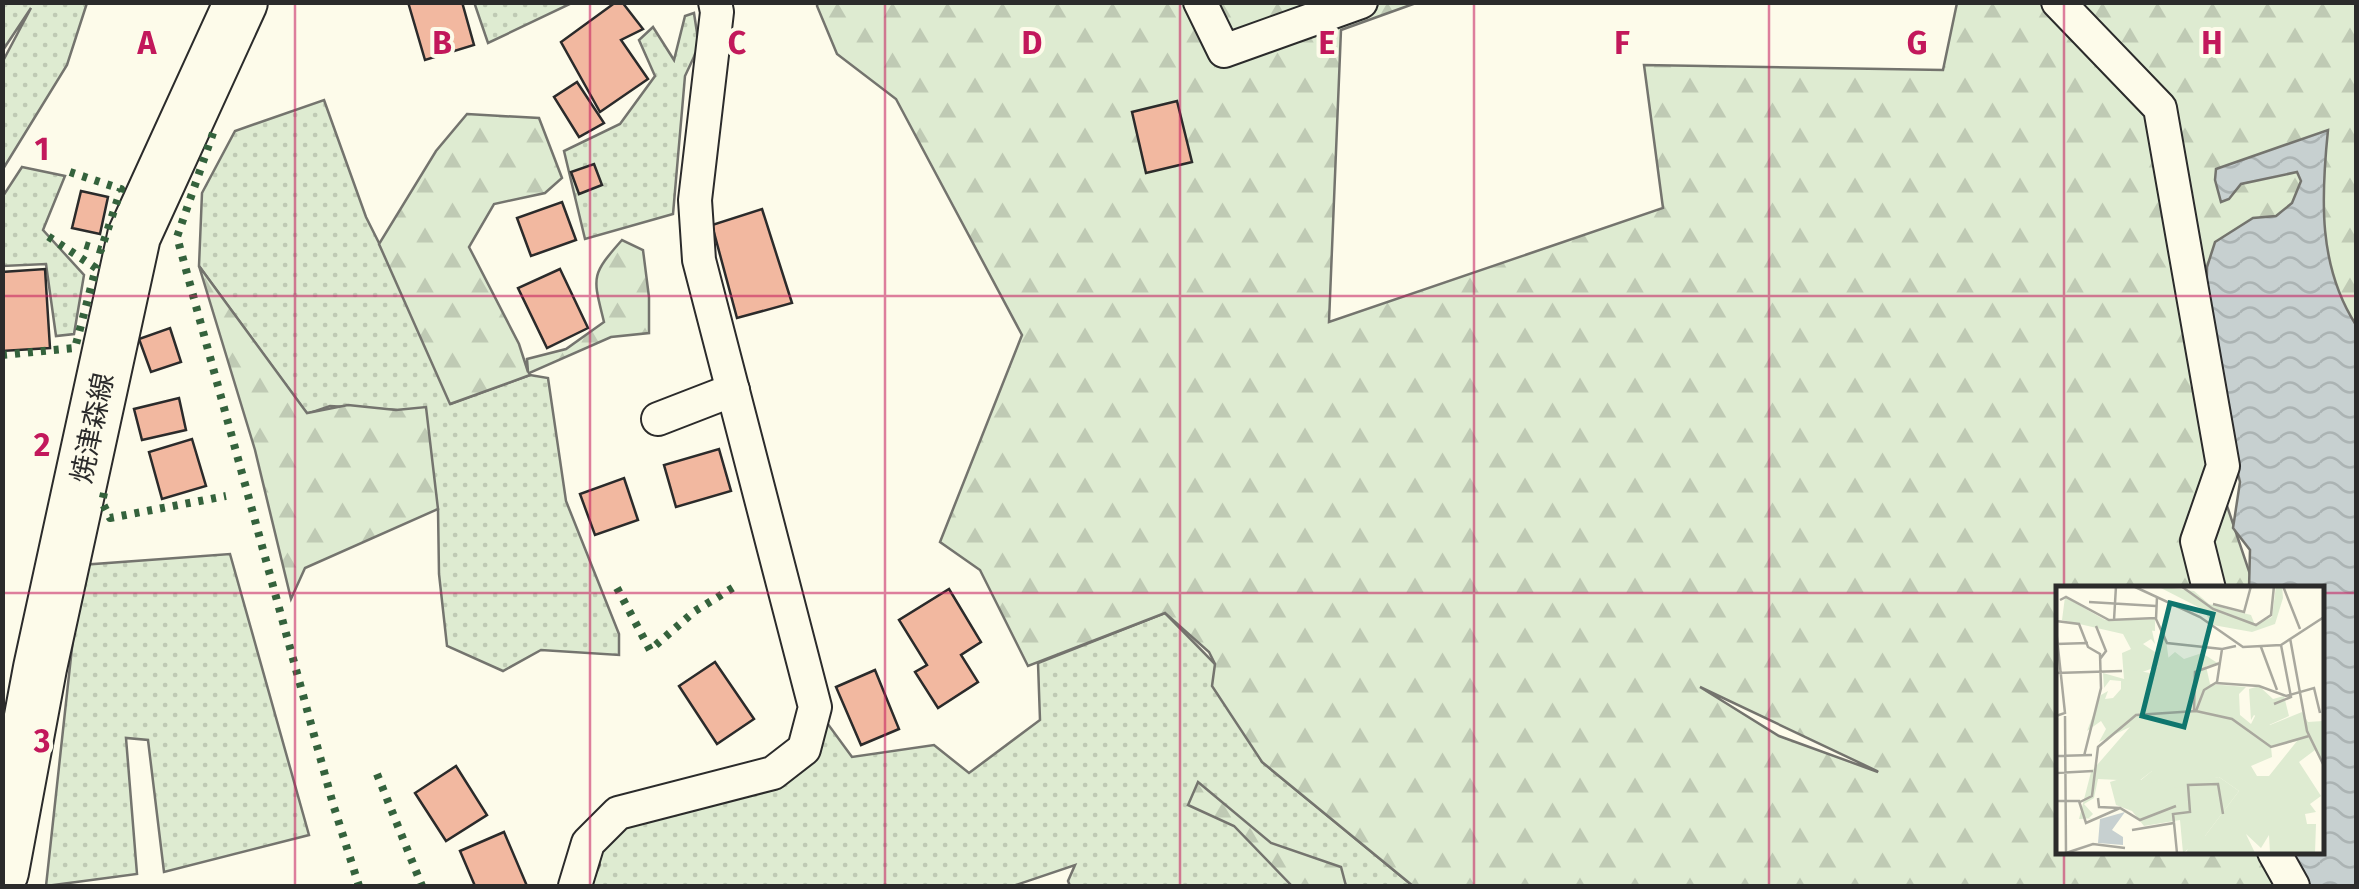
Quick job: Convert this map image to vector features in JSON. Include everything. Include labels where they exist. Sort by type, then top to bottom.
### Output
[{"type":"main road","name":"焼津森線","points":[[2,872],[40,668],[134,236],[241,2]]},
{"type":"street","points":[[576,886],[588,843],[618,814],[773,773],[804,749],[815,707],[699,260],[694,200],[716,2]]},
{"type":"street","points":[[1200,2],[1224,50],[1361,2]]},
{"type":"street","points":[[2058,2],[2160,108],[2224,466],[2197,541],[2208,586]]},
{"type":"street","points":[[658,420],[733,390]]},
{"type":"street","points":[[2275,854],[2293,886]]},
{"type":"green space","points":[[474,2],[572,2],[572,3],[488,43]]},
{"type":"green space","points":[[818,2],[1416,3],[1341,30],[1329,322],[1663,208],[1644,65],[1943,70],[1957,3],[2356,3],[2356,350],[2344,321],[2222,491],[2254,586],[2056,586],[2056,854],[2260,854],[2279,886],[1413,886],[1262,762],[1212,686],[1215,664],[1209,652],[1165,613],[1028,666],[980,570],[940,542],[1022,335],[896,99],[837,54]],"holes":[[[1700,687],[1878,772],[1779,736]]]},
{"type":"green space","points":[[3,3],[87,3],[67,65],[3,169],[3,61],[31,8],[3,50]]},
{"type":"green space","points":[[694,13],[699,46],[685,76],[673,214],[585,239],[564,151],[620,124],[655,76],[639,40],[653,27],[674,60],[685,16]]},
{"type":"green space","points":[[324,100],[366,217],[411,307],[451,404],[530,375],[548,378],[566,501],[619,634],[619,655],[541,650],[503,671],[447,646],[439,574],[438,509],[396,410],[330,406],[307,414],[199,266],[202,193],[235,131]]},
{"type":"green space","points":[[467,114],[539,118],[562,178],[545,193],[494,204],[469,247],[519,344],[528,372],[527,359],[566,349],[604,322],[597,278],[622,240],[643,250],[649,333],[611,337],[530,375],[450,404],[379,244],[436,151]]},
{"type":"green space","points":[[22,167],[65,176],[43,230],[84,275],[74,334],[56,336],[46,264],[3,266],[3,196]]},
{"type":"green space","points":[[199,266],[307,413],[348,405],[396,410],[426,407],[438,509],[305,568],[291,599],[255,450]]},
{"type":"green space","points":[[230,554],[309,835],[164,872],[148,740],[126,738],[137,874],[46,886],[81,565]]},
{"type":"green space","points":[[1165,613],[1215,664],[1262,762],[1413,886],[1070,886],[1068,881],[1075,865],[1013,886],[590,886],[600,865],[592,839],[635,809],[788,778],[822,716],[852,757],[934,745],[969,773],[1040,720],[1038,663]]},
{"type":"green space","points":[[1198,782],[1271,843],[1341,867],[1346,886],[1292,886],[1234,826],[1188,805]]},
{"type":"water","points":[[2328,130],[2325,231],[2335,279],[2356,325],[2356,886],[2293,886],[2276,854],[2324,854],[2324,586],[2249,586],[2250,550],[2233,528],[2240,482],[2227,428],[2205,383],[2207,267],[2215,242],[2253,218],[2276,216],[2292,203],[2301,181],[2297,172],[2241,184],[2229,199],[2221,202],[2216,169]]},
{"type":"building","points":[[408,2],[462,2],[474,45],[425,60]]},
{"type":"building","points":[[616,2],[622,2],[643,29],[621,40],[648,79],[600,112],[561,42]]},
{"type":"building","points":[[577,82],[604,123],[579,137],[554,97]]},
{"type":"building","points":[[1177,101],[1192,162],[1146,173],[1132,112]]},
{"type":"building","points":[[594,164],[602,185],[579,194],[571,172]]},
{"type":"building","points":[[81,191],[108,197],[100,234],[72,228]]},
{"type":"building","points":[[562,202],[576,240],[531,256],[517,218]]},
{"type":"building","points":[[762,209],[792,303],[737,318],[712,225]]},
{"type":"building","points":[[45,269],[50,348],[2,351],[2,272]]},
{"type":"building","points":[[560,269],[588,328],[547,348],[518,288]]},
{"type":"building","points":[[170,328],[181,362],[151,372],[139,339]]},
{"type":"building","points":[[179,398],[186,430],[142,440],[134,409]]},
{"type":"building","points":[[192,439],[206,486],[162,499],[149,452]]},
{"type":"building","points":[[719,449],[731,491],[676,507],[664,465]]},
{"type":"building","points":[[624,478],[638,520],[595,535],[580,494]]},
{"type":"building","points":[[949,589],[981,642],[961,655],[978,682],[938,708],[915,672],[927,665],[899,620]]},
{"type":"building","points":[[715,662],[754,719],[717,744],[679,686]]},
{"type":"building","points":[[875,670],[899,729],[861,745],[836,687]]},
{"type":"building","points":[[456,766],[487,815],[446,841],[415,793]]},
{"type":"building","points":[[504,832],[527,886],[475,886],[460,851]]},
{"type":"hedge","points":[[213,133],[177,237],[359,886]]},
{"type":"hedge","points":[[70,172],[121,189],[101,250],[78,243]]},
{"type":"hedge","points":[[2,355],[75,348],[96,268],[46,235]]},
{"type":"hedge","points":[[104,493],[102,502],[110,518],[226,496]]},
{"type":"hedge","points":[[617,588],[650,650],[695,611],[739,584]]},
{"type":"hedge","points":[[377,774],[422,886]]}]
